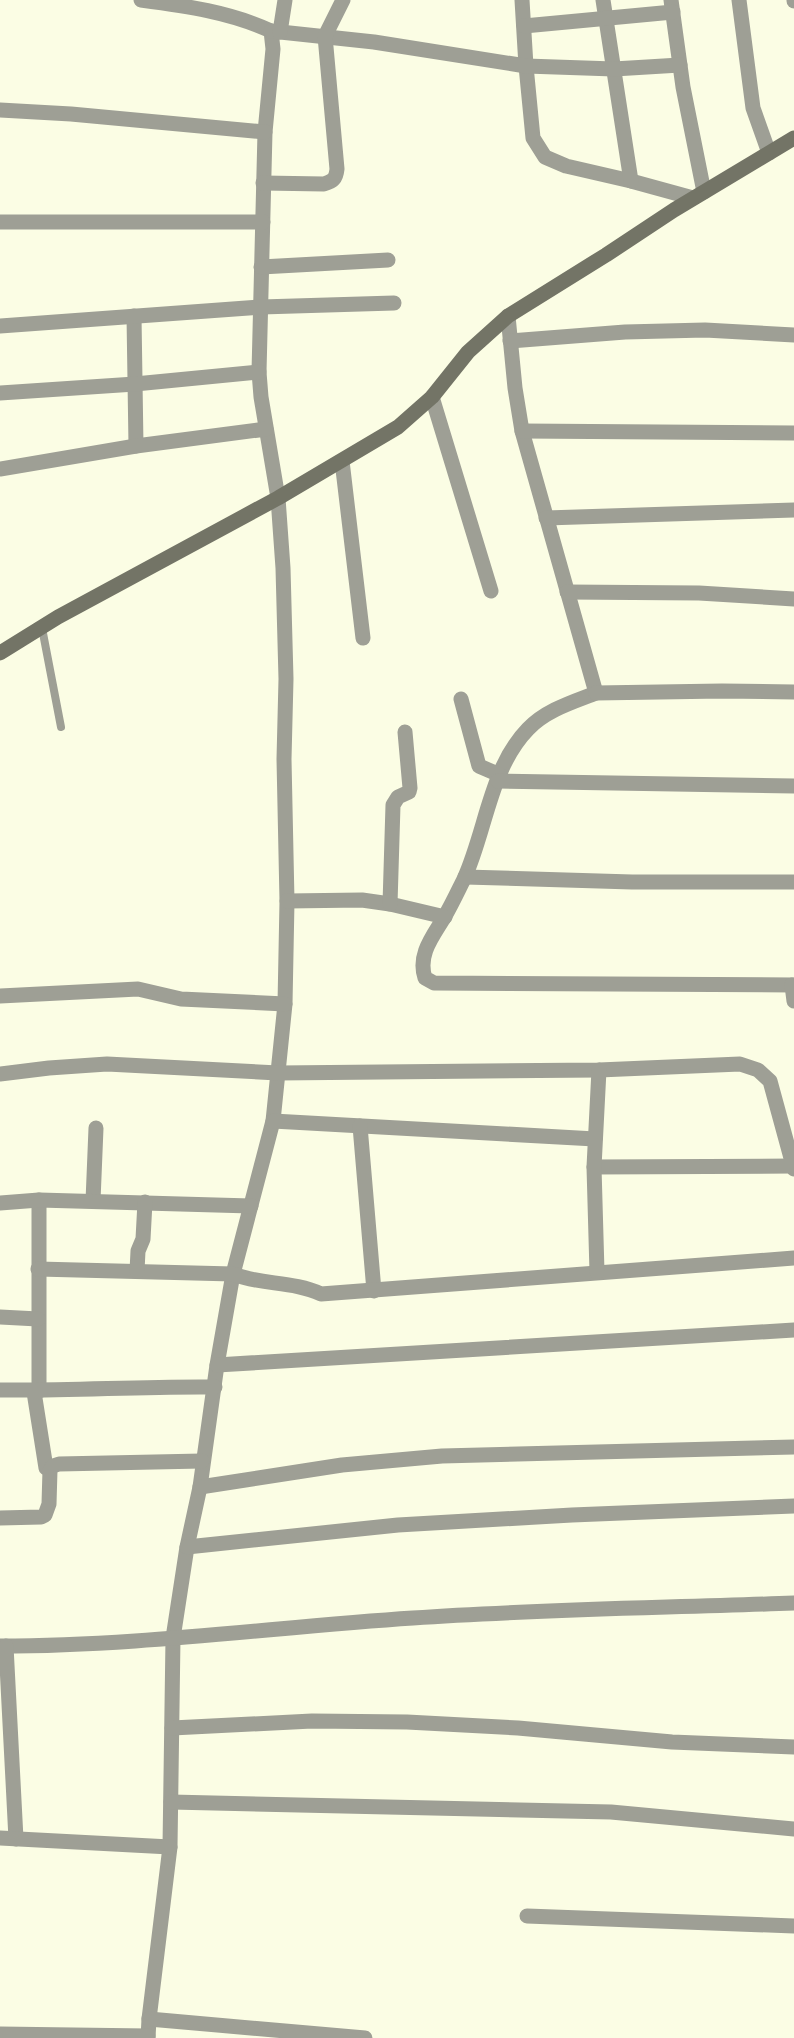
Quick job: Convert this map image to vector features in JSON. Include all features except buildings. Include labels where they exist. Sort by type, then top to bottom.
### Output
[{"type":"street","points":[[141,0],[208,5],[276,31],[374,42],[526,66],[614,69],[680,65]]},
{"type":"street","points":[[0,2034],[148,2037],[170,1847],[173,1638],[187,1547],[200,1488],[202,1461],[232,1274],[273,1121],[285,1004],[286,679],[283,568],[278,498],[259,372],[265,132],[273,49],[285,0]]},
{"type":"street","points":[[264,183],[324,184],[332,182],[336,177],[325,36],[343,0]]},
{"type":"street","points":[[522,0],[533,138],[545,157],[566,166],[699,195]]},
{"type":"street","points":[[603,0],[631,181]]},
{"type":"street","points":[[739,0],[753,108],[769,153]]},
{"type":"street","points":[[524,26],[606,19],[672,6],[699,195]]},
{"type":"street","points":[[0,110],[71,114],[265,132]]},
{"type":"street","points":[[0,653],[278,498],[398,428],[432,397],[468,352],[508,316],[699,195],[794,138]]},
{"type":"street","points":[[0,222],[262,222]]},
{"type":"street","points":[[261,267],[388,260]]},
{"type":"street","points":[[0,326],[261,307],[394,303]]},
{"type":"street","points":[[134,316],[136,446]]},
{"type":"street","points":[[508,316],[522,431],[596,693]]},
{"type":"street","points":[[510,341],[625,332],[705,330],[794,335]]},
{"type":"street","points":[[0,393],[135,384],[259,372]]},
{"type":"street","points":[[432,397],[491,591]]},
{"type":"street","points":[[0,469],[136,446],[266,429]]},
{"type":"street","points":[[522,431],[794,433]]},
{"type":"street","points":[[342,461],[363,638]]},
{"type":"street","points":[[546,518],[794,510]]},
{"type":"street","points":[[567,592],[699,593],[794,599]]},
{"type":"street","points":[[794,692],[596,693],[556,708],[528,728],[510,753],[499,778],[465,877],[445,917],[433,934],[423,957],[422,968],[425,978],[434,983],[793,985],[794,1001]]},
{"type":"street","points":[[461,699],[479,766],[499,778],[794,786]]},
{"type":"street","points":[[390,904],[393,804],[398,797],[409,792],[410,788],[405,732]]},
{"type":"street","points":[[465,877],[632,882],[794,882]]},
{"type":"street","points":[[287,901],[362,900],[445,917]]},
{"type":"street","points":[[0,996],[138,989],[182,999],[285,1004]]},
{"type":"street","points":[[0,1074],[107,1064],[278,1073],[599,1070],[740,1064],[758,1070],[770,1081],[794,1167],[594,1167]]},
{"type":"street","points":[[597,1272],[594,1167],[599,1070]]},
{"type":"street","points":[[273,1121],[595,1139]]},
{"type":"street","points":[[360,1126],[374,1291]]},
{"type":"street","points":[[93,1201],[96,1128]]},
{"type":"street","points":[[0,1203],[39,1200],[251,1206]]},
{"type":"street","points":[[39,1200],[39,1391]]},
{"type":"street","points":[[137,1271],[138,1251],[143,1239],[145,1202]]},
{"type":"street","points":[[38,1269],[232,1274],[248,1280],[304,1287],[321,1294],[794,1258]]},
{"type":"street","points":[[0,1317],[38,1319]]},
{"type":"street","points":[[217,1365],[794,1330]]},
{"type":"street","points":[[0,1390],[39,1391],[152,1386],[215,1387]]},
{"type":"street","points":[[39,1391],[34,1392],[46,1468]]},
{"type":"street","points":[[200,1488],[342,1465],[442,1456],[794,1446]]},
{"type":"street","points":[[0,1518],[45,1515],[49,1504],[50,1470],[59,1464],[202,1461]]},
{"type":"street","points":[[187,1547],[398,1526],[572,1515],[794,1506]]},
{"type":"street","points":[[16,1839],[6,1755],[3,1646],[173,1638],[425,1617],[605,1608],[794,1603]]},
{"type":"street","points":[[172,1728],[312,1721],[407,1722],[518,1728],[672,1742],[794,1747]]},
{"type":"street","points":[[171,1802],[611,1812],[794,1829]]},
{"type":"street","points":[[0,1838],[170,1847]]},
{"type":"street","points":[[527,1916],[794,1926]]},
{"type":"street","points":[[149,2019],[365,2038]]},
{"type":"lane","points":[[42,628],[61,728]]}]
